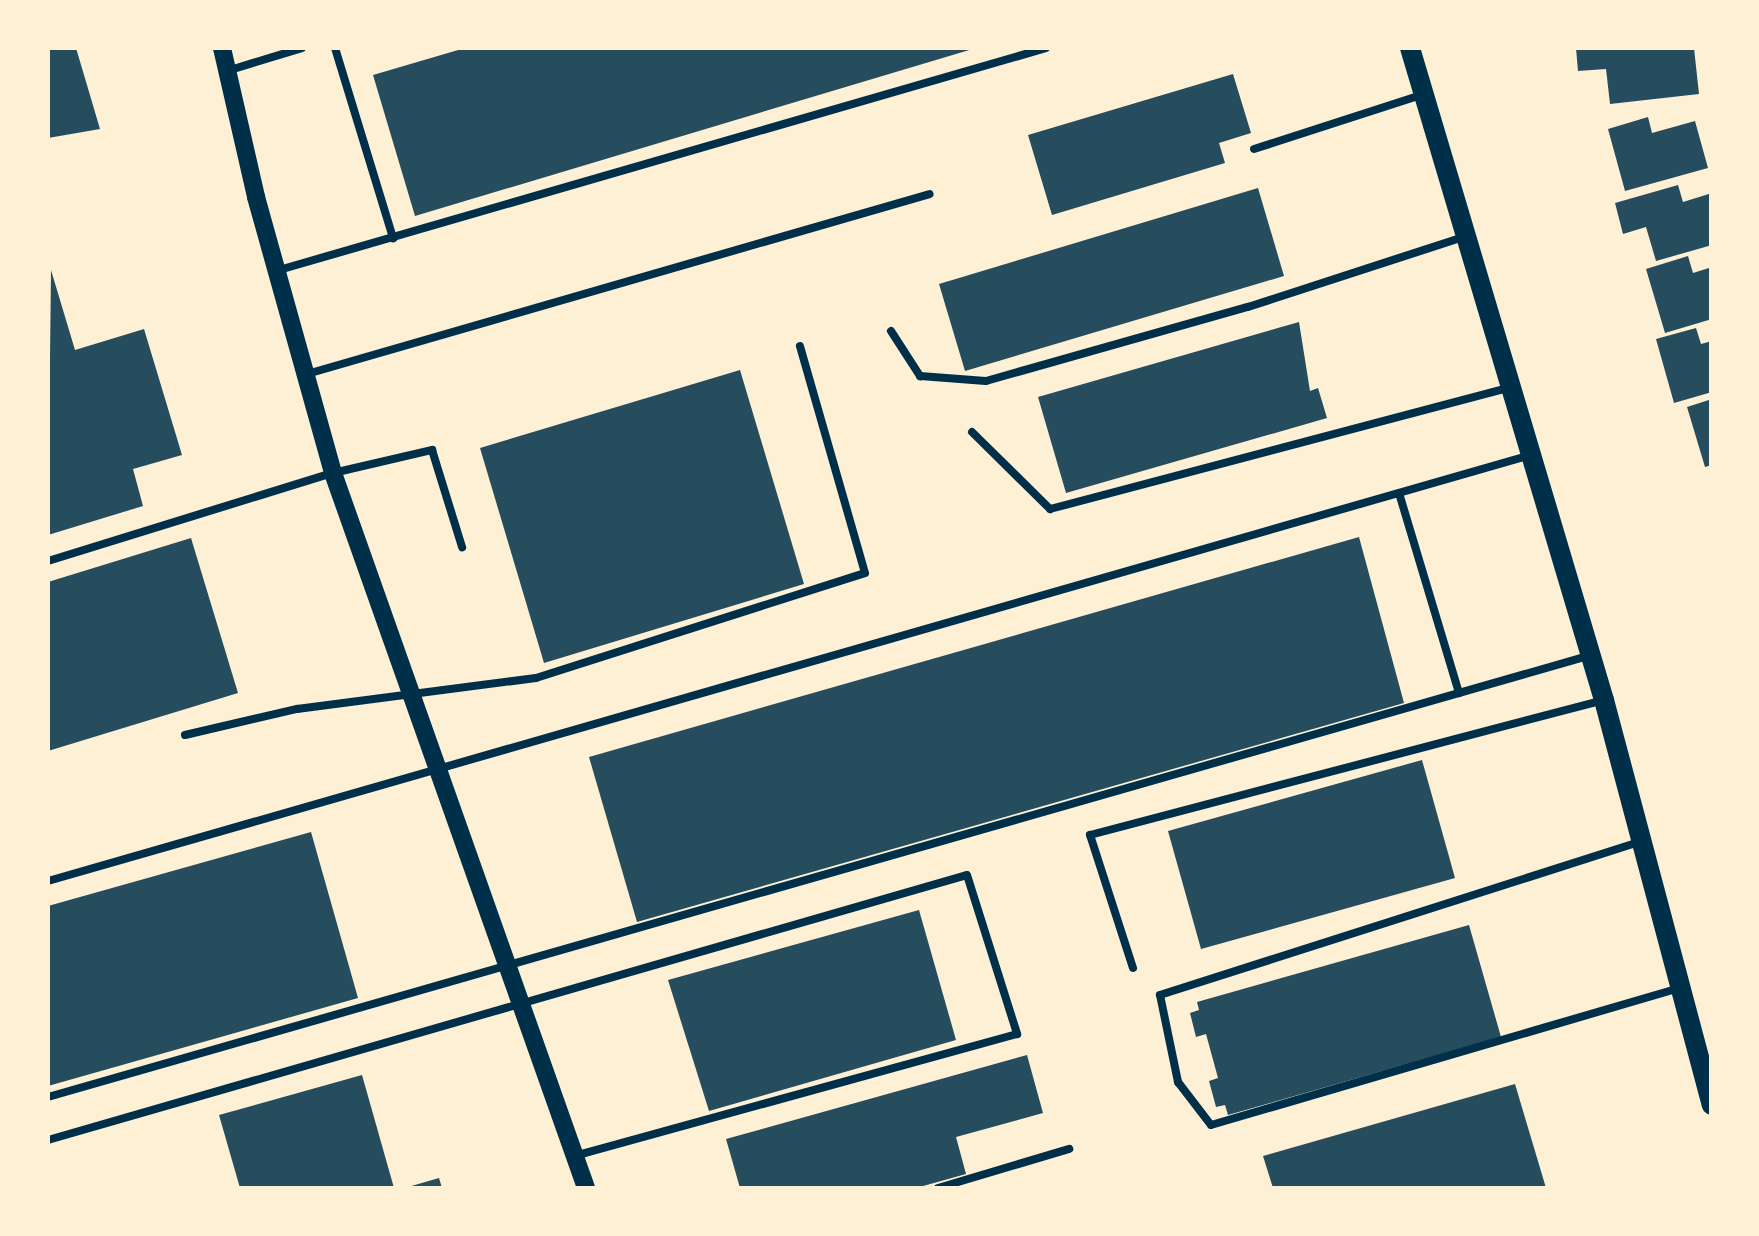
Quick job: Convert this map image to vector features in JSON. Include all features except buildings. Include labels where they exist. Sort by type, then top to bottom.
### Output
[{"type":"main road","points":[[1410,48],[1592,656],[1712,1105]]},
{"type":"street","points":[[222,48],[256,198],[334,473],[586,1188]]},
{"type":"lane","points":[[229,70],[302,48]]},
{"type":"lane","points":[[335,48],[393,238]]},
{"type":"lane","points":[[279,270],[1046,48]]},
{"type":"lane","points":[[1254,149],[1424,94]]},
{"type":"lane","points":[[307,374],[930,194]]},
{"type":"lane","points":[[891,331],[920,376],[986,380],[1248,307],[1466,236]]},
{"type":"lane","points":[[185,735],[297,709],[536,678],[866,574],[800,346]]},
{"type":"lane","points":[[972,432],[1050,509],[1510,386]]},
{"type":"lane","points":[[48,561],[334,473],[432,450],[462,547]]},
{"type":"lane","points":[[48,881],[440,772],[1531,455]]},
{"type":"lane","points":[[1399,493],[1460,693]]},
{"type":"lane","points":[[48,1097],[1592,656]]},
{"type":"lane","points":[[1133,968],[1090,835],[1604,700]]},
{"type":"lane","points":[[1642,841],[1160,995],[1178,1082],[1212,1126],[1680,988]]},
{"type":"lane","points":[[48,1140],[522,1007],[967,875],[1018,1034],[576,1156]]},
{"type":"lane","points":[[938,1188],[1068,1149]]}]
